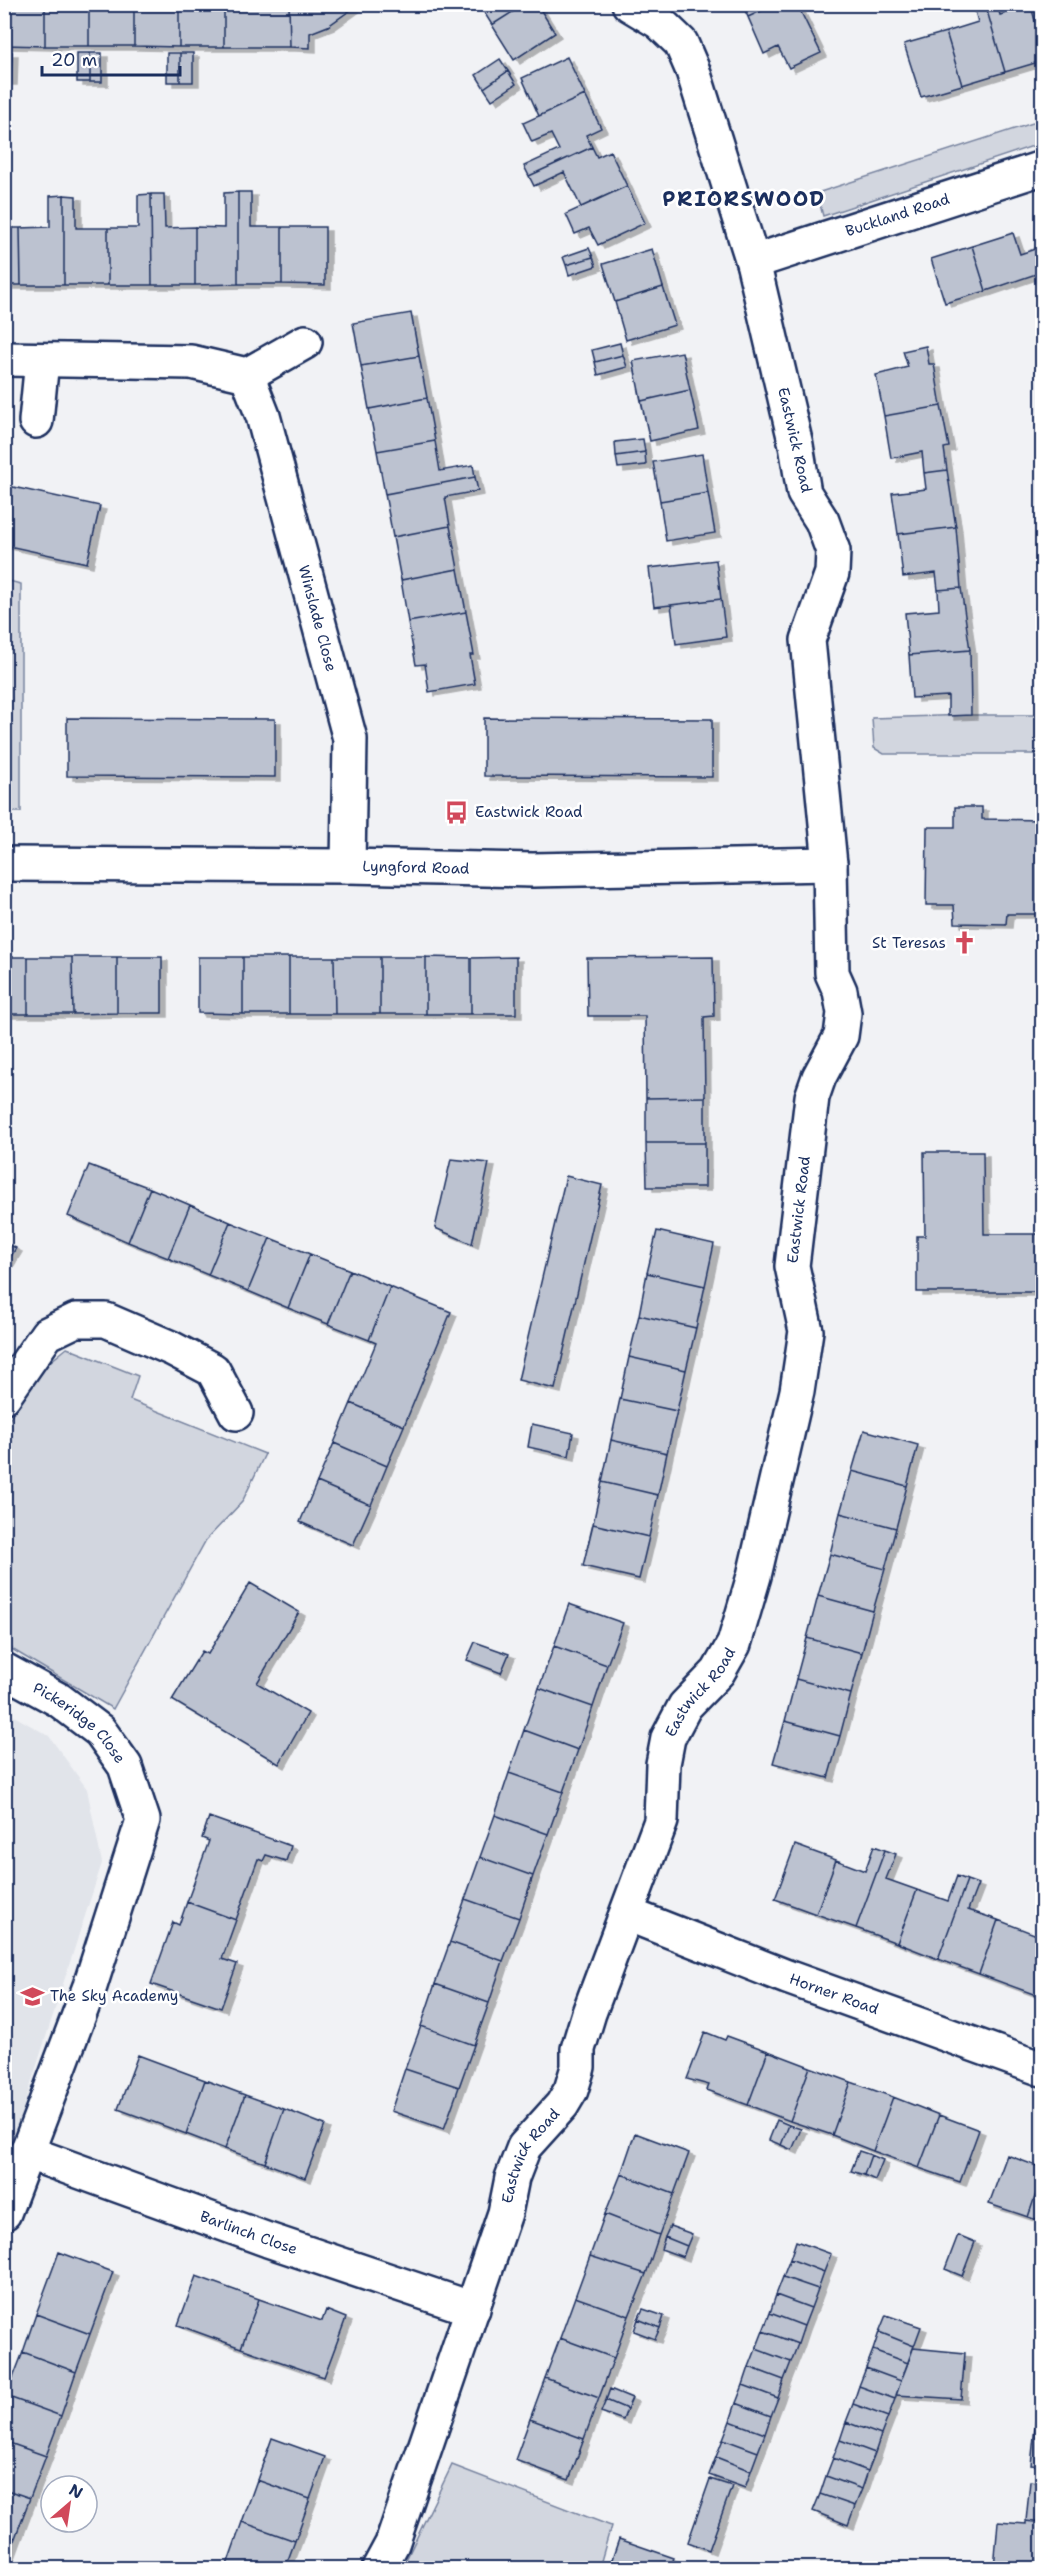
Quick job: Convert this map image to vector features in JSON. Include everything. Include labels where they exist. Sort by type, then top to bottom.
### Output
[{"type":"street","name":"Eastwick Road","points":[[379,2568],[392,2544],[473,2309],[505,2213],[512,2178],[524,2147],[562,2105],[571,2090],[578,2067],[578,2049],[589,2013],[661,1821],[663,1764],[668,1738],[685,1706],[718,1672],[734,1644],[765,1533],[797,1391],[806,1331],[792,1266],[812,1097],[819,1077],[841,1036],[844,1013],[840,991],[832,973],[830,864],[808,640],[832,573],[833,551],[822,521],[804,493],[796,445],[753,262],[693,71],[681,43],[659,22],[629,4]]},
{"type":"street","name":"Buckland Road","points":[[753,262],[1042,168]]},
{"type":"street","points":[[4,359],[191,362],[247,375],[305,342]]},
{"type":"street","points":[[36,421],[42,360]]},
{"type":"street","name":"Winslade Close","points":[[247,375],[263,416],[350,739],[348,866]]},
{"type":"street","name":"Lyngford Road","points":[[4,864],[348,866],[533,870],[830,864]]},
{"type":"street","points":[[4,1396],[47,1334],[76,1320],[106,1320],[171,1348],[213,1370],[237,1413]]},
{"type":"street","name":"Pickeridge Close","points":[[4,1670],[59,1700],[100,1731],[125,1766],[143,1820],[90,1986],[26,2152]]},
{"type":"street","name":"Horner Road","points":[[627,1914],[787,1977],[1042,2069]]},
{"type":"street","points":[[4,2212],[26,2152]]},
{"type":"street","name":"Barlinch Close","points":[[26,2152],[258,2236],[473,2309]]},
{"type":"shaded area","points":[[1042,120],[1042,143],[823,216],[817,193]]},
{"type":"shaded area","points":[[5,580],[21,584],[21,812],[5,812]]},
{"type":"shaded area","points":[[1042,715],[1042,754],[884,754],[874,748],[872,718]]},
{"type":"shaded area","points":[[67,1348],[138,1376],[130,1400],[265,1454],[242,1502],[206,1540],[113,1709],[5,1645],[5,1426],[40,1370]]},
{"type":"shaded area","name":"The Sky Academy","points":[[5,1711],[49,1736],[87,1789],[102,1863],[5,2159]]},
{"type":"shaded area","points":[[452,2465],[611,2526],[599,2568],[402,2568]]},
{"type":"building","points":[[4,4],[45,4],[45,46],[4,45]]},
{"type":"building","points":[[45,4],[89,4],[89,46],[45,46]]},
{"type":"building","points":[[89,4],[134,4],[134,46],[89,46]]},
{"type":"building","points":[[134,4],[179,4],[179,47],[134,46]]},
{"type":"building","points":[[179,4],[224,4],[224,47],[179,47]]},
{"type":"building","points":[[224,4],[289,4],[290,47],[224,47]]},
{"type":"building","points":[[289,4],[359,4],[328,26],[310,33],[310,48],[290,47]]},
{"type":"building","points":[[479,4],[525,4],[492,25]]},
{"type":"building","points":[[525,4],[537,4],[555,33],[514,60],[492,25]]},
{"type":"building","points":[[742,4],[776,4],[748,17]]},
{"type":"building","points":[[776,4],[797,4],[821,53],[789,68],[778,47],[764,54],[748,17]]},
{"type":"building","points":[[973,4],[985,4],[1005,72],[962,85],[946,32],[978,22]]},
{"type":"building","points":[[985,4],[997,4],[1000,15],[1031,6],[1042,46],[1042,61],[1005,72]]},
{"type":"building","points":[[1042,4],[1042,46],[1031,6]]},
{"type":"building","points":[[946,32],[962,85],[921,97],[904,44]]},
{"type":"building","points":[[4,52],[12,52],[11,81],[4,81]]},
{"type":"building","points":[[77,53],[90,53],[90,82],[77,82]]},
{"type":"building","points":[[90,53],[102,53],[102,82],[90,82]]},
{"type":"building","points":[[167,53],[180,53],[180,82],[167,82]]},
{"type":"building","points":[[180,53],[193,53],[193,82],[180,82]]},
{"type":"building","points":[[567,57],[585,95],[539,116],[522,78]]},
{"type":"building","points":[[500,59],[508,71],[484,88],[476,75]]},
{"type":"building","points":[[508,71],[516,84],[492,100],[484,88]]},
{"type":"building","points":[[585,95],[601,128],[586,135],[592,147],[529,176],[524,166],[559,150],[551,134],[532,142],[523,123]]},
{"type":"building","points":[[592,147],[597,157],[610,151],[627,186],[581,207],[564,172],[534,186],[529,176]]},
{"type":"building","points":[[627,186],[645,223],[598,245],[589,228],[575,234],[566,214]]},
{"type":"building","points":[[238,192],[251,192],[251,227],[282,227],[282,284],[238,284]]},
{"type":"building","points":[[238,192],[238,284],[195,285],[195,227],[224,228],[224,193]]},
{"type":"building","points":[[151,194],[152,285],[108,285],[108,228],[138,228],[138,195]]},
{"type":"building","points":[[151,194],[164,194],[165,228],[195,227],[195,285],[152,285]]},
{"type":"building","points":[[64,195],[64,285],[21,285],[20,228],[50,227],[50,196]]},
{"type":"building","points":[[64,195],[76,196],[76,228],[108,228],[108,285],[64,285]]},
{"type":"building","points":[[282,227],[325,227],[325,285],[282,284]]},
{"type":"building","points":[[4,228],[20,228],[21,285],[4,285]]},
{"type":"building","points":[[1013,233],[1020,254],[1038,248],[1042,272],[986,291],[972,246]]},
{"type":"building","points":[[972,246],[986,291],[945,303],[931,259]]},
{"type":"building","points":[[589,248],[593,257],[566,265],[563,257]]},
{"type":"building","points":[[652,249],[663,287],[615,302],[603,264]]},
{"type":"building","points":[[593,257],[596,266],[569,275],[566,265]]},
{"type":"building","points":[[663,287],[675,325],[626,340],[615,302]]},
{"type":"building","points":[[411,313],[419,356],[361,366],[353,323]]},
{"type":"building","points":[[620,343],[623,355],[595,362],[592,350]]},
{"type":"building","points":[[926,346],[929,364],[934,364],[941,406],[884,416],[876,375],[908,367],[903,351]]},
{"type":"building","points":[[682,352],[690,390],[641,401],[633,361]]},
{"type":"building","points":[[623,355],[627,367],[598,375],[595,362]]},
{"type":"building","points":[[419,356],[427,398],[369,409],[361,366]]},
{"type":"building","points":[[690,390],[699,430],[650,441],[641,401]]},
{"type":"building","points":[[427,398],[435,441],[377,451],[369,409]]},
{"type":"building","points":[[941,406],[949,447],[944,448],[947,470],[924,473],[922,452],[891,458],[884,416]]},
{"type":"building","points":[[643,439],[645,452],[616,456],[615,442]]},
{"type":"building","points":[[435,441],[440,471],[473,465],[475,477],[385,494],[377,451]]},
{"type":"building","points":[[645,452],[646,465],[618,468],[616,456]]},
{"type":"building","points":[[702,454],[708,493],[660,501],[653,462]]},
{"type":"building","points":[[947,470],[956,527],[898,534],[892,493],[926,489],[924,473]]},
{"type":"building","points":[[475,477],[478,491],[445,497],[450,526],[393,537],[385,494]]},
{"type":"building","points":[[4,485],[100,506],[87,563],[4,545]]},
{"type":"building","points":[[708,493],[715,533],[666,541],[660,501]]},
{"type":"building","points":[[450,526],[458,569],[401,580],[393,537]]},
{"type":"building","points":[[956,527],[961,588],[938,590],[936,573],[903,577],[898,534]]},
{"type":"building","points":[[716,560],[721,599],[654,607],[649,568]]},
{"type":"building","points":[[458,569],[466,612],[408,622],[401,580]]},
{"type":"building","points":[[961,588],[970,650],[909,655],[905,613],[939,610],[938,590]]},
{"type":"building","points":[[721,599],[726,637],[676,644],[671,605]]},
{"type":"building","points":[[466,612],[474,655],[470,655],[475,684],[429,692],[425,664],[416,665],[408,622]]},
{"type":"building","points":[[970,650],[971,715],[948,716],[948,696],[912,698],[909,655]]},
{"type":"building","points":[[67,718],[275,719],[275,777],[67,776]]},
{"type":"building","points":[[484,718],[712,719],[712,777],[484,776]]},
{"type":"building","points":[[955,807],[982,807],[982,819],[1042,820],[1042,914],[1007,914],[1006,924],[955,923],[954,905],[926,905],[927,827],[955,827]]},
{"type":"building","points":[[4,957],[28,957],[28,1014],[4,1014]]},
{"type":"building","points":[[28,957],[72,957],[73,1014],[28,1014]]},
{"type":"building","points":[[72,957],[117,957],[117,1013],[73,1014]]},
{"type":"building","points":[[117,957],[162,957],[162,1013],[117,1013]]},
{"type":"building","points":[[198,957],[243,957],[243,1014],[198,1013]]},
{"type":"building","points":[[243,957],[289,957],[289,1014],[243,1014]]},
{"type":"building","points":[[289,957],[334,957],[335,1014],[289,1014]]},
{"type":"building","points":[[334,957],[380,957],[380,1014],[335,1014]]},
{"type":"building","points":[[380,957],[426,957],[426,1014],[380,1014]]},
{"type":"building","points":[[426,957],[471,958],[471,1014],[426,1014]]},
{"type":"building","points":[[516,957],[516,1014],[471,1014],[471,958]]},
{"type":"building","points":[[713,957],[714,1016],[704,1017],[705,1097],[646,1098],[645,1016],[588,1016],[587,958]]},
{"type":"building","points":[[705,1097],[705,1143],[646,1143],[646,1098]]},
{"type":"building","points":[[646,1143],[705,1143],[705,1187],[647,1187]]},
{"type":"building","points":[[924,1152],[983,1152],[984,1234],[1041,1234],[1041,1292],[917,1292],[917,1236],[925,1236]]},
{"type":"building","points":[[451,1159],[489,1163],[472,1244],[435,1228]]},
{"type":"building","points":[[89,1165],[150,1188],[128,1242],[68,1216]]},
{"type":"building","points":[[566,1176],[602,1185],[555,1389],[518,1380]]},
{"type":"building","points":[[150,1188],[190,1205],[168,1258],[128,1242]]},
{"type":"building","points":[[190,1205],[230,1222],[208,1275],[168,1258]]},
{"type":"building","points":[[230,1222],[270,1238],[248,1291],[208,1275]]},
{"type":"building","points":[[657,1231],[714,1244],[705,1286],[647,1273]]},
{"type":"building","points":[[270,1238],[310,1254],[288,1308],[248,1291]]},
{"type":"building","points":[[4,1242],[16,1248],[4,1268]]},
{"type":"building","points":[[310,1254],[350,1270],[328,1324],[288,1308]]},
{"type":"building","points":[[350,1270],[390,1287],[369,1340],[328,1324]]},
{"type":"building","points":[[647,1273],[705,1286],[696,1328],[639,1315]]},
{"type":"building","points":[[390,1287],[451,1312],[404,1426],[351,1403],[376,1343],[369,1340]]},
{"type":"building","points":[[639,1315],[696,1328],[686,1370],[629,1357]]},
{"type":"building","points":[[629,1357],[686,1370],[677,1411],[620,1399]]},
{"type":"building","points":[[620,1399],[677,1411],[667,1453],[611,1440]]},
{"type":"building","points":[[351,1403],[404,1426],[387,1466],[334,1443]]},
{"type":"building","points":[[532,1424],[573,1433],[569,1456],[528,1447]]},
{"type":"building","points":[[864,1430],[918,1445],[907,1486],[852,1471]]},
{"type":"building","points":[[611,1440],[667,1453],[658,1495],[602,1482]]},
{"type":"building","points":[[334,1443],[387,1466],[371,1505],[317,1482]]},
{"type":"building","points":[[852,1471],[907,1486],[896,1528],[840,1513]]},
{"type":"building","points":[[317,1482],[371,1505],[353,1545],[300,1522]]},
{"type":"building","points":[[602,1482],[658,1495],[649,1537],[593,1524]]},
{"type":"building","points":[[840,1513],[896,1528],[885,1569],[830,1554]]},
{"type":"building","points":[[593,1524],[649,1537],[639,1579],[583,1566]]},
{"type":"building","points":[[830,1554],[885,1569],[873,1611],[818,1596]]},
{"type":"building","points":[[250,1583],[299,1612],[257,1683],[308,1713],[279,1764],[172,1700],[202,1651],[208,1654]]},
{"type":"building","points":[[818,1596],[873,1611],[862,1653],[807,1638]]},
{"type":"building","points":[[569,1604],[623,1623],[607,1665],[554,1646]]},
{"type":"building","points":[[807,1638],[862,1653],[851,1694],[796,1679]]},
{"type":"building","points":[[475,1642],[509,1654],[501,1673],[467,1660]]},
{"type":"building","points":[[554,1646],[607,1665],[593,1707],[539,1688]]},
{"type":"building","points":[[796,1679],[851,1694],[840,1736],[785,1721]]},
{"type":"building","points":[[539,1688],[593,1707],[578,1750],[524,1730]]},
{"type":"building","points":[[785,1721],[840,1736],[828,1778],[773,1763]]},
{"type":"building","points":[[524,1730],[578,1750],[563,1792],[509,1773]]},
{"type":"building","points":[[509,1773],[563,1792],[548,1834],[495,1815]]},
{"type":"building","points":[[495,1815],[548,1834],[533,1876],[480,1857]]},
{"type":"building","points":[[209,1817],[291,1846],[286,1861],[266,1855],[263,1861],[258,1859],[236,1920],[187,1902],[209,1841],[202,1838]]},
{"type":"building","points":[[795,1845],[836,1860],[816,1914],[775,1899]]},
{"type":"building","points":[[874,1846],[885,1850],[856,1928],[816,1914],[836,1860],[865,1871]]},
{"type":"building","points":[[885,1850],[896,1854],[886,1879],[917,1890],[897,1943],[856,1928]]},
{"type":"building","points":[[480,1857],[533,1876],[519,1918],[465,1899]]},
{"type":"building","points":[[957,1876],[967,1880],[938,1959],[897,1943],[917,1890],[948,1901]]},
{"type":"building","points":[[967,1880],[978,1884],[968,1910],[998,1920],[979,1974],[938,1959]]},
{"type":"building","points":[[465,1899],[519,1918],[503,1961],[450,1942]]},
{"type":"building","points":[[187,1902],[236,1920],[222,1959],[237,1964],[221,2008],[151,1984],[173,1922],[179,1925]]},
{"type":"building","points":[[998,1920],[1042,1937],[1042,1976],[1036,1995],[979,1974]]},
{"type":"building","points":[[450,1942],[503,1961],[489,2003],[435,1984]]},
{"type":"building","points":[[435,1984],[489,2003],[474,2045],[421,2026]]},
{"type":"building","points":[[421,2026],[474,2045],[459,2087],[405,2069]]},
{"type":"building","points":[[705,2032],[725,2040],[727,2036],[768,2051],[748,2105],[707,2090],[709,2085],[687,2079]]},
{"type":"building","points":[[768,2051],[810,2067],[790,2121],[748,2105]]},
{"type":"building","points":[[138,2055],[205,2080],[186,2134],[118,2109]]},
{"type":"building","points":[[810,2067],[851,2082],[832,2135],[790,2121]]},
{"type":"building","points":[[405,2069],[459,2087],[444,2129],[391,2111]]},
{"type":"building","points":[[205,2080],[245,2095],[225,2149],[186,2134]]},
{"type":"building","points":[[851,2082],[893,2097],[873,2151],[832,2135]]},
{"type":"building","points":[[245,2095],[284,2109],[265,2163],[225,2149]]},
{"type":"building","points":[[893,2097],[939,2115],[919,2168],[873,2151]]},
{"type":"building","points":[[284,2109],[325,2125],[305,2178],[265,2163]]},
{"type":"building","points":[[939,2115],[979,2130],[960,2182],[919,2168]]},
{"type":"building","points":[[777,2120],[789,2125],[781,2145],[769,2140]]},
{"type":"building","points":[[789,2125],[801,2129],[792,2150],[781,2145]]},
{"type":"building","points":[[635,2133],[689,2153],[674,2194],[621,2174]]},
{"type":"building","points":[[859,2151],[871,2155],[864,2175],[851,2171]]},
{"type":"building","points":[[871,2155],[883,2160],[875,2180],[864,2175]]},
{"type":"building","points":[[1007,2155],[1042,2168],[1042,2176],[1028,2217],[989,2204]]},
{"type":"building","points":[[621,2174],[674,2194],[659,2235],[605,2214]]},
{"type":"building","points":[[1042,2176],[1042,2222],[1028,2217]]},
{"type":"building","points":[[605,2214],[659,2235],[646,2274],[590,2256]]},
{"type":"building","points":[[670,2226],[692,2234],[687,2246],[665,2237]]},
{"type":"building","points":[[958,2235],[975,2242],[962,2276],[945,2269]]},
{"type":"building","points":[[665,2237],[687,2246],[683,2257],[661,2249]]},
{"type":"building","points":[[796,2241],[831,2254],[824,2272],[790,2259]]},
{"type":"building","points":[[59,2252],[113,2272],[90,2334],[36,2314]]},
{"type":"building","points":[[590,2256],[646,2274],[629,2316],[575,2297]]},
{"type":"building","points":[[790,2259],[824,2272],[818,2289],[783,2277]]},
{"type":"building","points":[[196,2276],[259,2299],[241,2348],[178,2325]]},
{"type":"building","points":[[783,2277],[818,2289],[811,2308],[776,2295]]},
{"type":"building","points":[[776,2295],[811,2308],[804,2326],[770,2313]]},
{"type":"building","points":[[575,2297],[629,2316],[614,2358],[560,2338]]},
{"type":"building","points":[[259,2299],[322,2321],[326,2310],[346,2318],[324,2377],[241,2348]]},
{"type":"building","points":[[643,2309],[664,2316],[660,2328],[638,2319]]},
{"type":"building","points":[[770,2313],[804,2326],[798,2344],[763,2331]]},
{"type":"building","points":[[36,2314],[90,2334],[76,2372],[23,2352]]},
{"type":"building","points":[[886,2315],[921,2327],[914,2346],[879,2332]]},
{"type":"building","points":[[638,2319],[660,2328],[655,2339],[634,2331]]},
{"type":"building","points":[[763,2331],[798,2344],[791,2362],[756,2349]]},
{"type":"building","points":[[879,2332],[914,2346],[908,2363],[873,2350]]},
{"type":"building","points":[[560,2338],[614,2358],[599,2398],[545,2378]]},
{"type":"building","points":[[913,2348],[965,2353],[961,2399],[896,2395]]},
{"type":"building","points":[[756,2349],[791,2362],[784,2380],[749,2367]]},
{"type":"building","points":[[873,2350],[908,2363],[901,2381],[866,2368]]},
{"type":"building","points":[[23,2352],[76,2372],[61,2416],[6,2396]]},
{"type":"building","points":[[1042,2357],[1042,2409],[1037,2408]]},
{"type":"building","points":[[749,2367],[784,2380],[778,2398],[743,2385]]},
{"type":"building","points":[[866,2368],[901,2381],[895,2399],[859,2386]]},
{"type":"building","points":[[545,2378],[599,2398],[584,2439],[530,2419]]},
{"type":"building","points":[[743,2385],[778,2398],[771,2416],[736,2403]]},
{"type":"building","points":[[859,2386],[895,2399],[888,2417],[853,2404]]},
{"type":"building","points":[[610,2389],[632,2398],[627,2409],[606,2400]]},
{"type":"building","points":[[6,2396],[61,2416],[46,2456],[4,2441]]},
{"type":"building","points":[[606,2400],[627,2409],[623,2420],[601,2412]]},
{"type":"building","points":[[736,2403],[771,2416],[765,2434],[730,2421]]},
{"type":"building","points":[[853,2404],[888,2417],[881,2435],[846,2422]]},
{"type":"building","points":[[1037,2408],[1042,2409],[1042,2466],[1031,2465]]},
{"type":"building","points":[[530,2419],[584,2439],[569,2480],[515,2460]]},
{"type":"building","points":[[730,2421],[765,2434],[758,2452],[723,2439]]},
{"type":"building","points":[[846,2422],[881,2435],[875,2453],[840,2440]]},
{"type":"building","points":[[272,2438],[325,2457],[310,2499],[257,2480]]},
{"type":"building","points":[[723,2439],[758,2452],[751,2471],[716,2457]]},
{"type":"building","points":[[840,2440],[875,2453],[868,2471],[833,2458]]},
{"type":"building","points":[[4,2441],[46,2456],[30,2498],[4,2489]]},
{"type":"building","points":[[716,2457],[751,2471],[745,2488],[709,2475]]},
{"type":"building","points":[[833,2458],[868,2471],[862,2489],[826,2476]]},
{"type":"building","points":[[826,2476],[862,2489],[855,2506],[820,2494]]},
{"type":"building","points":[[710,2479],[732,2486],[709,2550],[688,2542]]},
{"type":"building","points":[[257,2480],[310,2499],[295,2541],[242,2522]]},
{"type":"building","points":[[1030,2481],[1042,2483],[1042,2523],[1026,2521]]},
{"type":"building","points":[[4,2489],[30,2498],[15,2538],[4,2534]]},
{"type":"building","points":[[820,2494],[855,2506],[848,2525],[813,2511]]},
{"type":"building","points":[[1026,2521],[1042,2523],[1042,2568],[994,2568],[998,2522],[1026,2524]]},
{"type":"building","points":[[242,2522],[295,2541],[285,2568],[238,2568],[227,2565]]},
{"type":"building","points":[[4,2534],[15,2538],[4,2568]]},
{"type":"building","points":[[619,2539],[674,2558],[670,2568],[609,2568]]},
{"type":"place","name":"Eastwick Road","points":[[457,812]]},
{"type":"place","name":"St Teresas","points":[[964,943]]},
{"type":"place","name":"The Sky Academy","points":[[32,1996]]},
{"type":"district","name":"PRIORSWOOD","points":[[744,199]]}]
